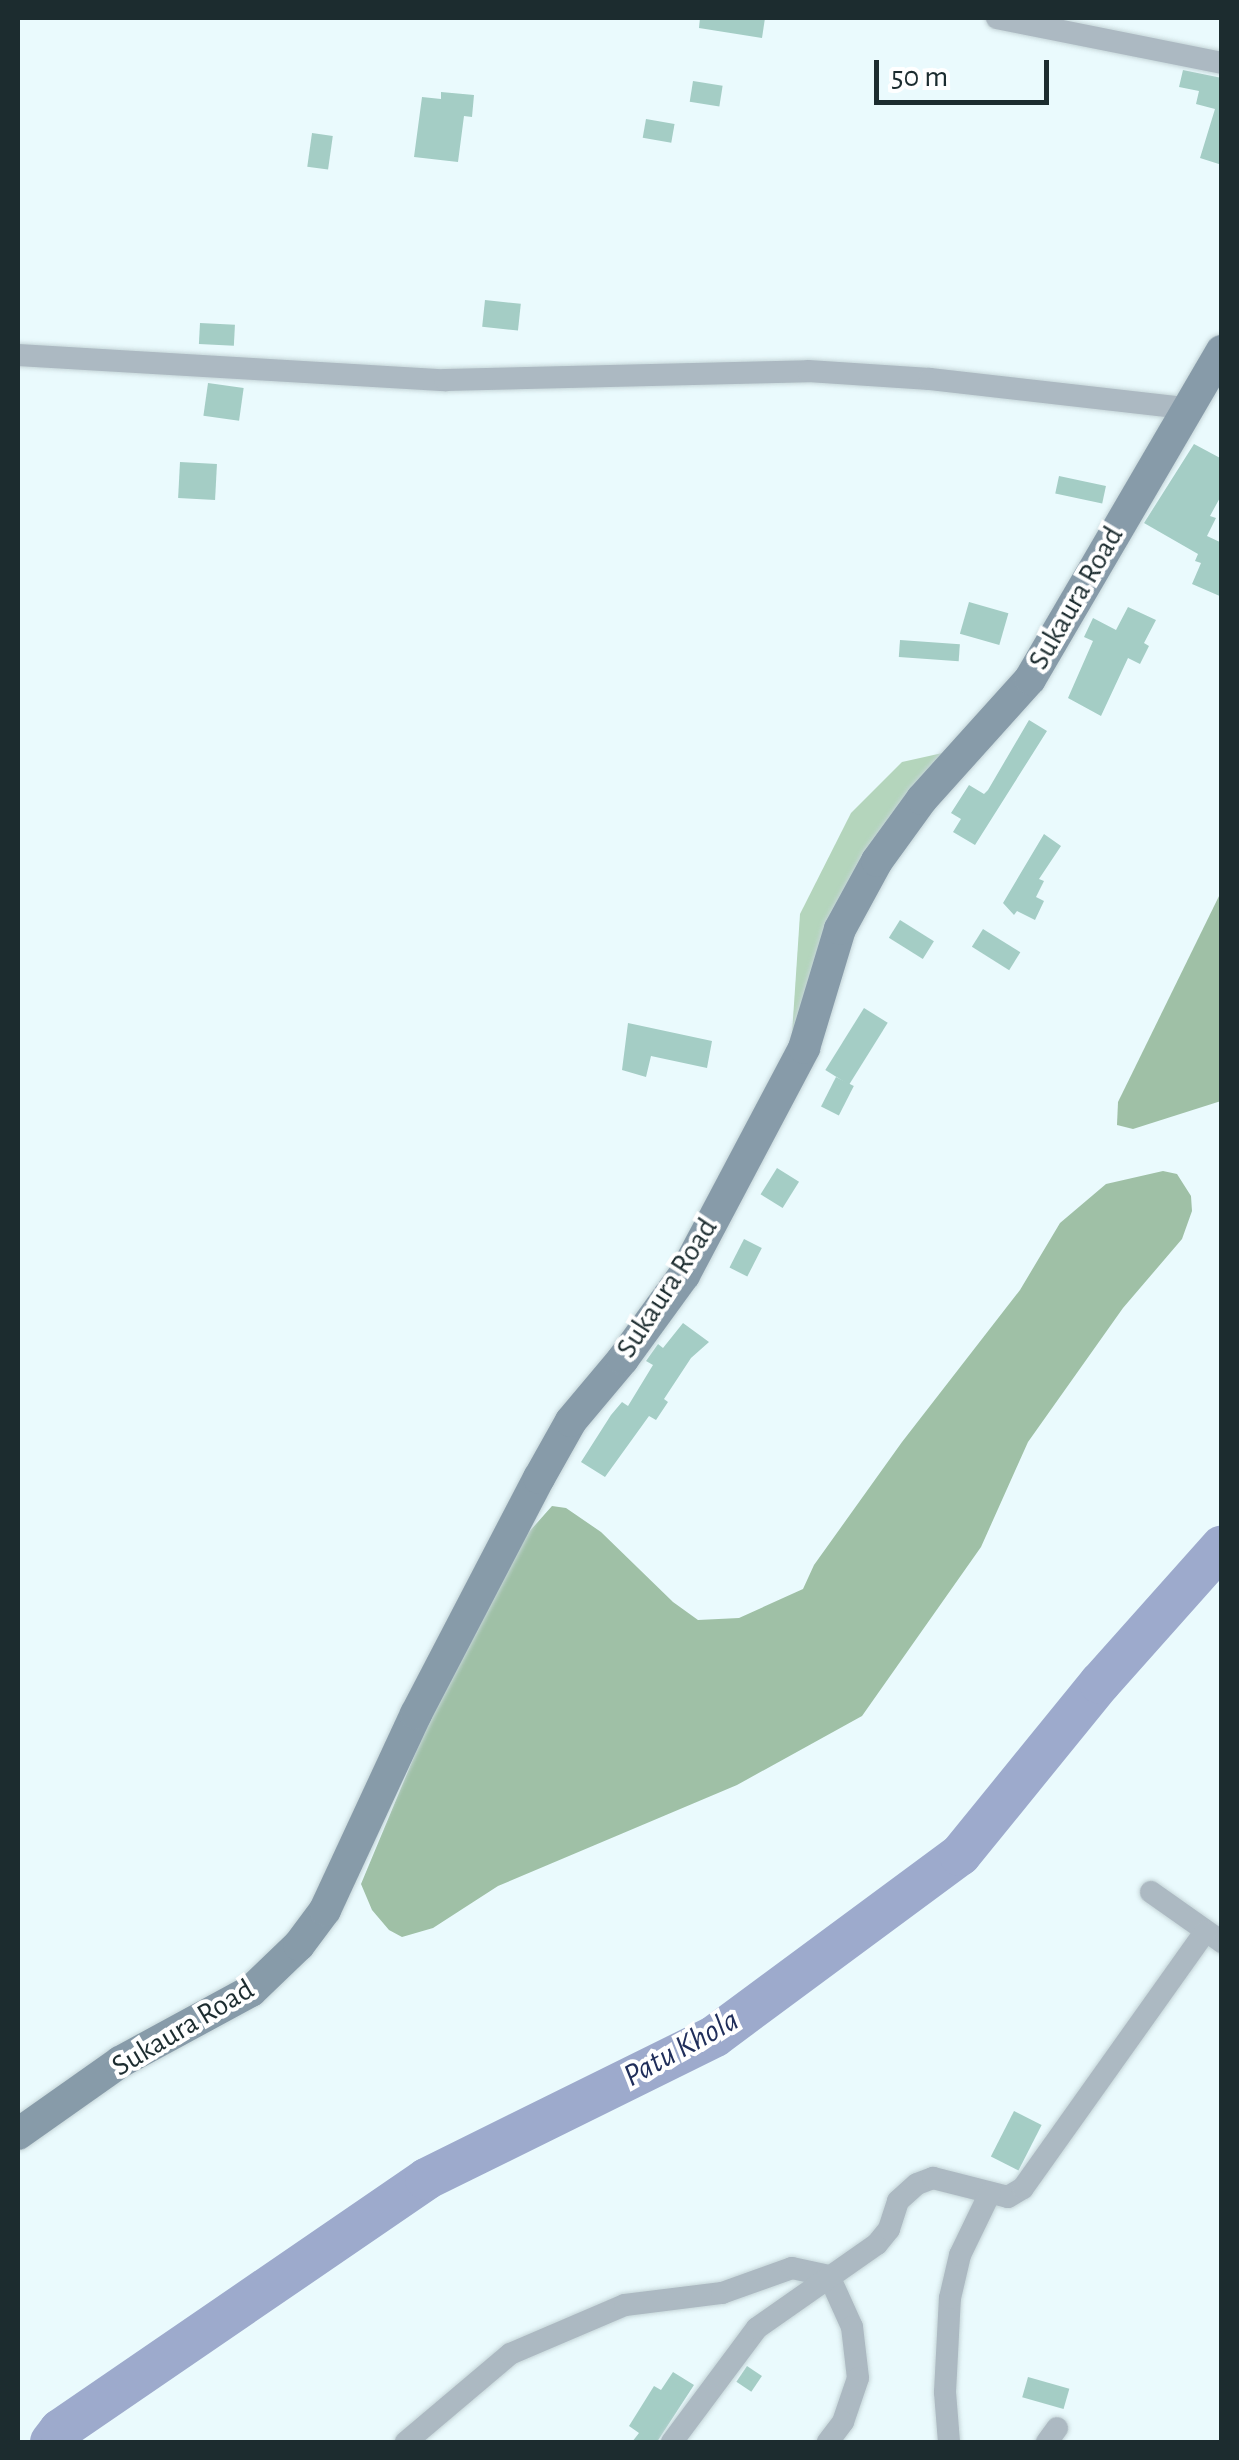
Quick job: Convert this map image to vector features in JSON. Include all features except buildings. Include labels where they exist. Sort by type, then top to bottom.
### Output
[{"type":"street","points":[[998,18],[1222,63]]},
{"type":"street","name":"Sukaura Road","points":[[18,2134],[120,2062],[250,1991],[287,1958],[325,1910],[416,1714],[570,1420],[623,1359],[684,1275],[804,1048],[840,929],[877,860],[922,799],[1030,678],[1222,351]]},
{"type":"street","points":[[18,355],[445,380],[808,371],[930,379],[1186,408]]},
{"type":"street","points":[[672,2442],[757,2328],[876,2244],[889,2229],[898,2201],[917,2184],[933,2178],[1008,2197],[1023,2188],[1213,1937],[1151,1892]]},
{"type":"street","points":[[949,2442],[945,2392],[950,2298],[960,2255],[990,2193]]},
{"type":"street","points":[[406,2442],[510,2354],[625,2305],[722,2293],[792,2268],[828,2276]]},
{"type":"street","points":[[828,2276],[852,2327],[858,2378],[842,2422],[828,2442]]},
{"type":"green space","points":[[947,752],[792,1034],[800,914],[851,813],[902,762]]},
{"type":"green space","points":[[1221,892],[1221,1101],[1133,1129],[1117,1125],[1118,1102]]},
{"type":"green space","points":[[1163,1171],[1177,1174],[1191,1196],[1192,1211],[1182,1239],[1123,1308],[1028,1442],[981,1547],[862,1716],[737,1785],[498,1886],[433,1928],[402,1937],[389,1930],[372,1910],[361,1884],[431,1716],[520,1542],[552,1506],[566,1508],[601,1532],[673,1602],[698,1620],[739,1618],[803,1589],[814,1565],[902,1442],[1020,1290],[1060,1223],[1106,1184]]},
{"type":"waterway","name":"Patu Khola","points":[[51,2442],[60,2430],[426,2179],[715,2036],[960,1855],[1100,1683],[1222,1546]]}]
